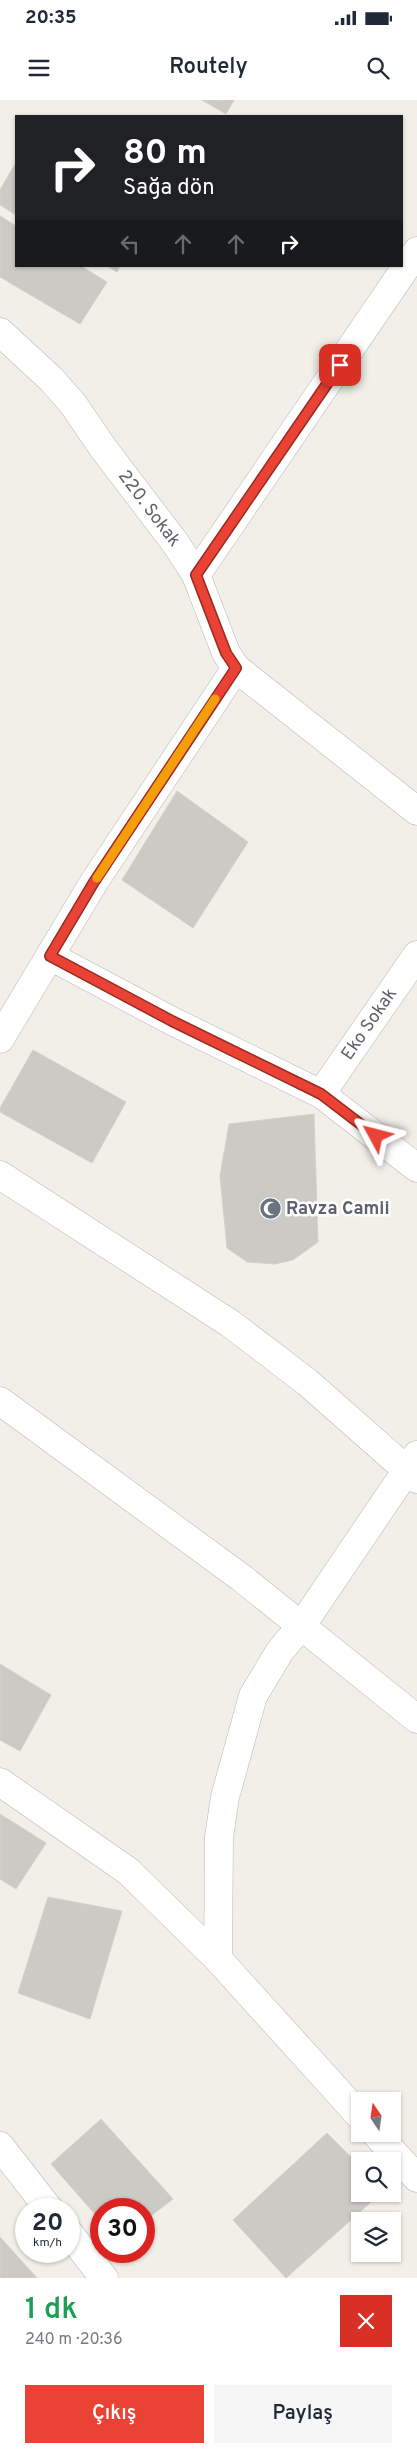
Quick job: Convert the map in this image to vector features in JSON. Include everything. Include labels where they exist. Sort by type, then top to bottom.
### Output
[{"type":"street","points":[[196,575],[417,251]]},
{"type":"street","name":"220. Sokak","points":[[0,332],[51,379],[73,404],[102,448],[176,544],[196,575],[226,653],[236,668],[417,811]]},
{"type":"street","points":[[0,1039],[94,882],[236,668]]},
{"type":"street","name":"Eko Sokak","points":[[321,1094],[417,955]]},
{"type":"street","points":[[50,956],[172,1021],[321,1094],[417,1168]]},
{"type":"street","points":[[0,1175],[231,1324],[414,1468],[302,1625],[280,1650],[253,1696],[226,1797],[219,1837],[218,1959]]},
{"type":"street","points":[[0,1401],[243,1579],[417,1719]]},
{"type":"street","points":[[0,1782],[128,1871],[218,1959],[351,2106]]},
{"type":"street","points":[[383,2142],[417,2178]]},
{"type":"street","points":[[0,2146],[40,2198]]},
{"type":"street","points":[[80,2248],[104,2278]]},
{"type":"building","points":[[202,100],[234,100],[226,114]]},
{"type":"building","points":[[15,164],[15,214],[0,205],[0,190]]},
{"type":"building","points":[[0,216],[15,225],[15,267],[83,267],[107,282],[80,324],[0,277]]},
{"type":"building","points":[[109,267],[120,267],[117,272]]},
{"type":"building","points":[[177,791],[248,842],[193,928],[122,880]]},
{"type":"building","points":[[33,1050],[126,1102],[92,1163],[0,1112],[0,1108]]},
{"type":"building","name":"Ravza Camii","points":[[314,1114],[318,1242],[293,1260],[275,1264],[247,1262],[227,1248],[220,1176],[229,1124]]},
{"type":"building","points":[[0,1664],[51,1695],[20,1751],[0,1740]]},
{"type":"building","points":[[0,1814],[46,1843],[16,1889],[0,1879]]},
{"type":"building","points":[[48,1897],[122,1911],[90,2019],[18,1993]]},
{"type":"building","points":[[101,2119],[173,2199],[155,2213],[155,2198],[90,2198],[90,2208],[51,2164]]},
{"type":"building","points":[[327,2133],[351,2157],[351,2202],[371,2202],[360,2212],[351,2212],[351,2220],[286,2278],[233,2220]]},
{"type":"building","points":[[0,2237],[15,2254],[15,2263],[23,2263],[37,2278],[0,2278]]},
{"type":"slow traffic","points":[[97,878],[215,699]]},
{"type":"place","name":"Ravza Camii","points":[[270,1209]]},
{"type":"route","points":[[340,365],[196,575],[200,590],[226,653],[236,668],[94,882],[50,956],[172,1021],[321,1094],[376,1136]]}]
